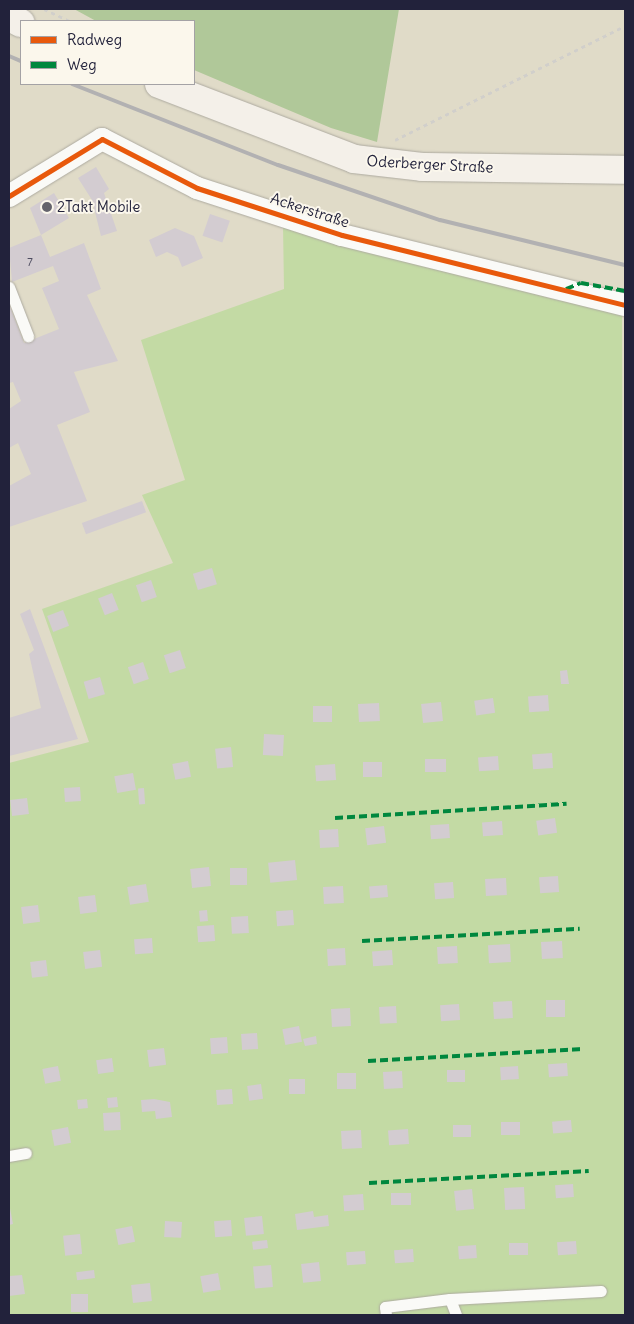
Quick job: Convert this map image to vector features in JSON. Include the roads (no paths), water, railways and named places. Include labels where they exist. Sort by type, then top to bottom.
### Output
[{"type":"main road","name":"Oderberger Straße","points":[[162,85],[354,160],[422,167],[625,170]]},
{"type":"street","name":"Ackerstraße","points":[[9,196],[102,139],[197,188],[342,235],[625,305]]},
{"type":"lane","points":[[9,287],[28,336]]},
{"type":"lane","points":[[9,1156],[26,1153]]},
{"type":"lane","points":[[386,1315],[385,1307],[450,1299],[601,1292]]},
{"type":"lane","points":[[450,1299],[456,1315]]},
{"type":"railway","points":[[9,56],[20,61]]},
{"type":"railway","points":[[75,85],[278,165],[440,220],[625,265]]},
{"type":"place","name":"2Takt Mobile","points":[[47,207]]}]
